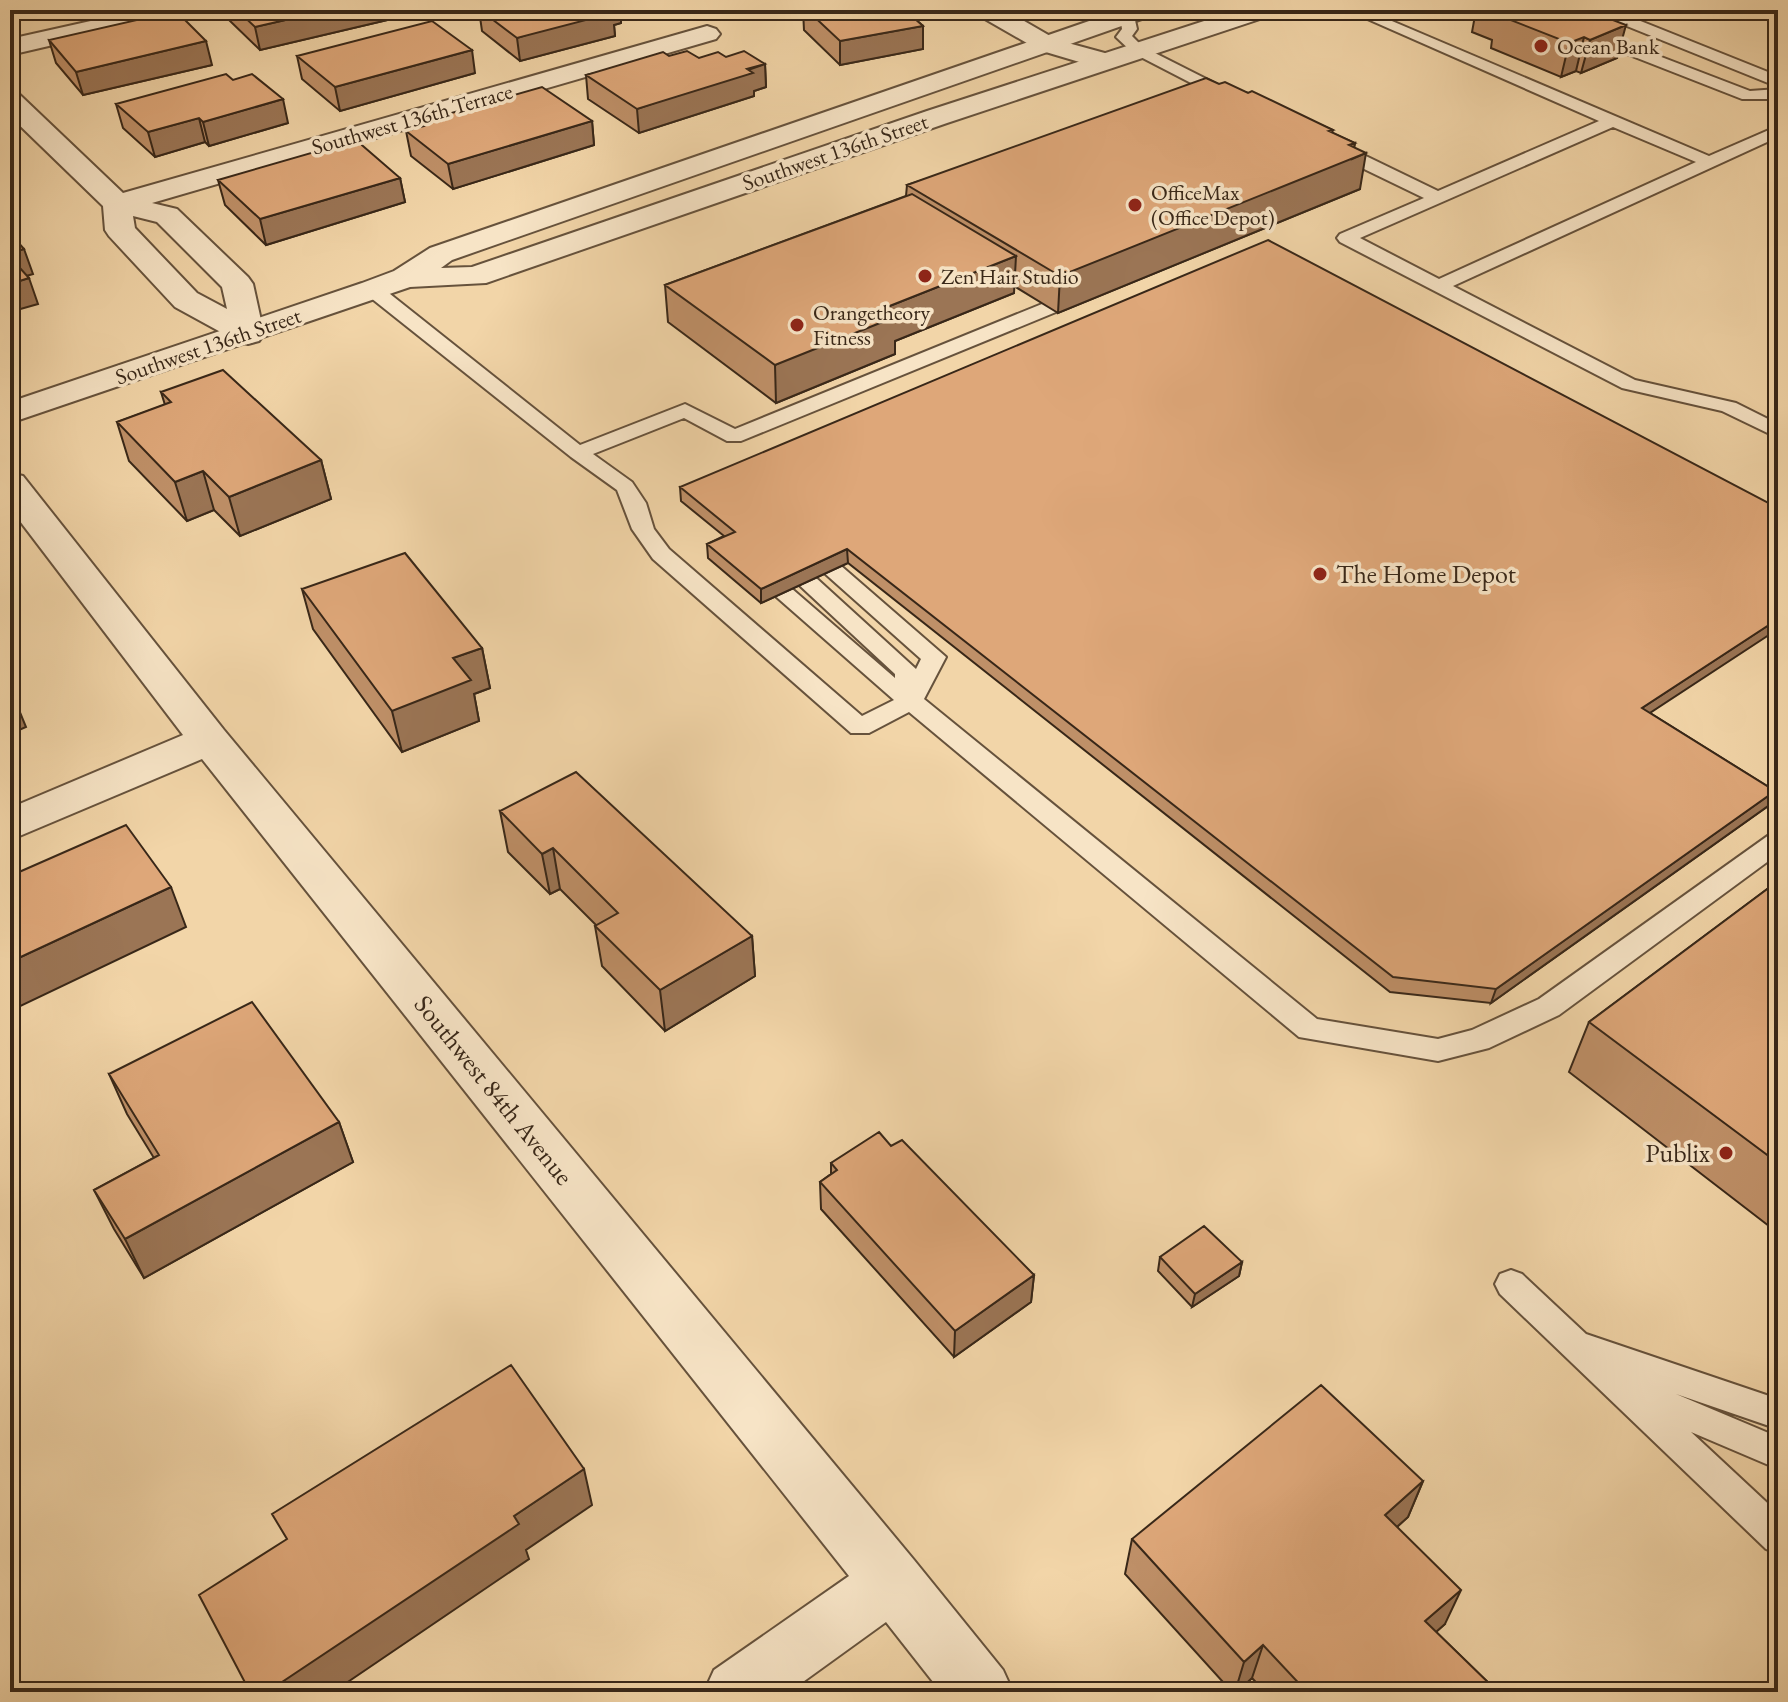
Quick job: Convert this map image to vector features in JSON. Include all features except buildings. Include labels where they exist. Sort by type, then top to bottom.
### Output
[{"type":"street","points":[[10,47],[173,10]]},
{"type":"street","points":[[987,10],[1048,45],[1103,61]]},
{"type":"street","name":"Southwest 136th Street","points":[[405,278],[475,276],[1103,61],[1263,10]]},
{"type":"street","name":"Southwest 136th Street","points":[[10,413],[373,290],[405,278],[441,254],[1136,13]]},
{"type":"street","name":"Southwest 136th Terrace","points":[[117,204],[707,34]]},
{"type":"street","points":[[10,101],[117,204],[167,215],[237,284],[248,334]]},
{"type":"street","points":[[117,204],[120,230],[186,300],[248,334]]},
{"type":"street","name":"Southwest 84th Avenue","points":[[10,484],[209,740],[981,1692]]},
{"type":"street","points":[[10,825],[209,740]]},
{"type":"street","points":[[736,1692],[893,1581]]},
{"type":"lane","points":[[1354,10],[1709,162]]},
{"type":"lane","points":[[1136,13],[1124,37],[1138,50],[1243,104]]},
{"type":"lane","points":[[1602,21],[1656,32],[1778,82]]},
{"type":"lane","points":[[1602,21],[1748,96],[1778,94]]},
{"type":"lane","points":[[1613,121],[1346,238],[1629,384],[1729,407],[1778,432]]},
{"type":"lane","points":[[1438,286],[1778,131]]},
{"type":"lane","points":[[1320,141],[1438,198]]},
{"type":"lane","points":[[373,290],[578,453],[625,486],[635,503],[643,529],[661,554],[860,727],[911,701],[934,657],[832,570]]},
{"type":"lane","points":[[929,357],[936,336],[1031,297]]},
{"type":"lane","points":[[578,453],[685,410],[734,437],[1049,308]]},
{"type":"lane","points":[[807,582],[906,671],[911,701]]},
{"type":"lane","points":[[783,593],[885,682],[1309,1029],[1438,1050],[1492,1035],[1549,1007],[1778,841]]},
{"type":"lane","points":[[1511,1284],[1778,1537]]},
{"type":"lane","points":[[1575,1345],[1778,1414]]},
{"type":"lane","points":[[1619,1386],[1778,1453]]},
{"type":"place","name":"Ocean Bank","points":[[1541,46]]},
{"type":"place","name":"OfficeMax (Office Depot)","points":[[1135,205]]},
{"type":"place","name":"Zen Hair Studio","points":[[925,276]]},
{"type":"place","name":"Orangetheory Fitness","points":[[797,325]]},
{"type":"place","name":"The Home Depot","points":[[1320,574]]},
{"type":"place","name":"Publix","points":[[1726,1153]]}]
